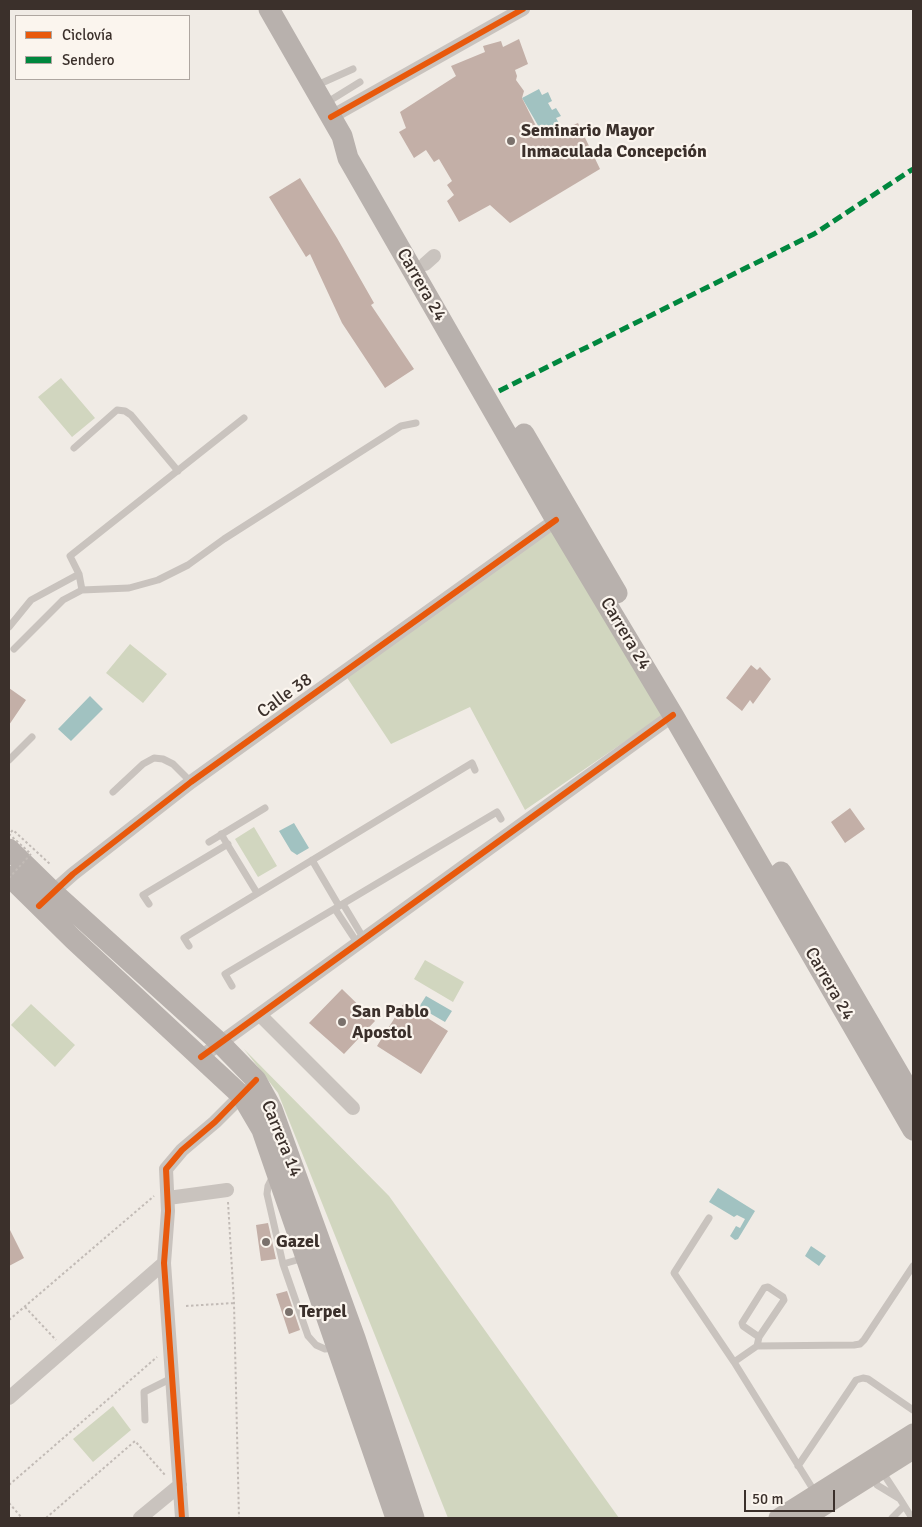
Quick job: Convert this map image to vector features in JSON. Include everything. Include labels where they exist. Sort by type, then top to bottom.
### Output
[{"type":"main road","name":"Carrera 24","points":[[269,9],[342,136],[358,152],[424,264],[678,710],[913,1130]]},
{"type":"main road","name":"Carrera 24","points":[[424,264],[556,520],[678,710],[913,1098]]},
{"type":"main road","name":"Carrera 14","points":[[9,849],[46,899],[81,932],[201,1057],[242,1096],[262,1130],[306,1258],[347,1343],[414,1518]]},
{"type":"main road","name":"Carrera 14","points":[[9,877],[46,899]]},
{"type":"main road","name":"Carrera 14","points":[[81,932],[220,1043],[256,1080],[272,1109],[347,1343],[396,1518]]},
{"type":"main road","points":[[805,1518],[820,1501],[913,1433]]},
{"type":"main road","points":[[868,1466],[913,1450]]},
{"type":"main road","points":[[778,1518],[820,1501]]},
{"type":"street","points":[[323,103],[523,9]]},
{"type":"street","name":"Calle 38","points":[[46,899],[73,874],[191,782],[556,520]]},
{"type":"street","points":[[201,1057],[678,710]]},
{"type":"street","points":[[260,1015],[353,1108]]},
{"type":"street","points":[[182,1518],[175,1483],[172,1378],[164,1263],[168,1211],[161,1197],[166,1169],[182,1150],[215,1122],[256,1080]]},
{"type":"street","points":[[161,1197],[227,1190]]},
{"type":"street","points":[[9,1398],[164,1263]]},
{"type":"street","points":[[140,1518],[175,1483]]},
{"type":"lane","points":[[323,103],[353,69]]},
{"type":"lane","points":[[323,103],[360,82]]},
{"type":"lane","points":[[74,448],[117,410],[125,411],[131,415],[178,471]]},
{"type":"lane","points":[[82,590],[79,574],[70,556],[244,418]]},
{"type":"lane","points":[[14,649],[63,600],[82,590],[129,588],[158,580],[188,565],[224,539],[401,426],[416,422]]},
{"type":"lane","points":[[9,627],[31,600],[79,574]]},
{"type":"lane","points":[[9,760],[32,737]]},
{"type":"lane","points":[[113,792],[144,764],[154,758],[163,759],[173,764],[191,782]]},
{"type":"lane","points":[[189,946],[184,938],[257,893],[472,763],[475,770]]},
{"type":"lane","points":[[209,842],[265,808]]},
{"type":"lane","points":[[232,986],[225,974],[497,812],[501,819]]},
{"type":"lane","points":[[222,834],[257,893]]},
{"type":"lane","points":[[149,904],[144,894],[228,844]]},
{"type":"lane","points":[[312,860],[361,941]]},
{"type":"lane","points":[[277,1171],[270,1181],[267,1194],[283,1264],[308,1336],[316,1346],[325,1349],[347,1343]]},
{"type":"lane","points":[[710,1218],[674,1273],[734,1362],[820,1501]]},
{"type":"lane","points":[[283,1264],[306,1258]]},
{"type":"lane","points":[[734,1362],[757,1346],[860,1344],[913,1266]]},
{"type":"lane","points":[[757,1346],[759,1337],[784,1300],[783,1297],[768,1287],[764,1288],[742,1323],[743,1326],[759,1337]]},
{"type":"lane","points":[[145,1420],[144,1392],[172,1378]]},
{"type":"lane","points":[[798,1466],[856,1380],[868,1379],[913,1410]]},
{"type":"lane","points":[[868,1466],[877,1485],[900,1499],[912,1518]]},
{"type":"lane","points":[[892,1518],[904,1506]]},
{"type":"path","points":[[9,877],[31,854],[9,834],[13,830],[51,865]]},
{"type":"path","points":[[227,1190],[234,1303],[239,1518]]},
{"type":"path","points":[[9,1320],[161,1197]]},
{"type":"path","points":[[186,1306],[234,1303]]},
{"type":"path","points":[[24,1307],[65,1349]]},
{"type":"path","points":[[9,1485],[163,1353]]},
{"type":"path","points":[[46,1518],[135,1441],[175,1483]]},
{"type":"path","points":[[9,1504],[22,1518]]},
{"type":"green space","points":[[61,378],[95,418],[72,437],[38,397]]},
{"type":"green space","points":[[554,527],[665,714],[525,810],[470,707],[391,744],[346,676]]},
{"type":"green space","points":[[130,644],[167,674],[143,703],[106,673]]},
{"type":"green space","points":[[254,827],[277,866],[258,877],[235,839]]},
{"type":"green space","points":[[425,960],[464,982],[453,1002],[414,979]]},
{"type":"green space","points":[[31,1004],[75,1045],[55,1067],[11,1025]]},
{"type":"green space","points":[[244,1049],[389,1196],[619,1518],[448,1518],[278,1093]]},
{"type":"green space","points":[[113,1406],[131,1430],[93,1462],[73,1439]]},
{"type":"water","points":[[539,89],[542,95],[548,92],[552,101],[548,103],[552,110],[556,108],[561,116],[556,118],[560,125],[543,134],[522,98]]},
{"type":"water","points":[[90,696],[103,709],[71,741],[58,729]]},
{"type":"water","points":[[294,823],[309,848],[297,855],[291,851],[279,831]]},
{"type":"water","points":[[426,996],[452,1011],[445,1022],[419,1007]]},
{"type":"water","points":[[718,1188],[755,1211],[738,1239],[735,1240],[730,1236],[736,1226],[740,1228],[745,1219],[737,1215],[734,1217],[709,1202]]},
{"type":"water","points":[[811,1246],[826,1256],[819,1266],[805,1256]]},
{"type":"building","name":"Seminario Mayor Inmaculada Concepción","points":[[519,39],[528,64],[515,70],[516,80],[524,91],[522,98],[542,138],[578,123],[600,169],[510,223],[490,205],[459,222],[447,201],[454,195],[447,185],[452,181],[439,159],[434,162],[426,150],[414,158],[399,132],[406,128],[400,112],[456,76],[451,66],[485,52],[483,46],[501,41],[503,47]]},
{"type":"building","points":[[300,178],[374,303],[371,305],[414,369],[385,388],[342,323],[310,254],[306,257],[269,197]]},
{"type":"building","points":[[751,665],[757,670],[760,667],[771,679],[753,704],[750,700],[742,711],[726,698]]},
{"type":"building","points":[[9,688],[26,700],[9,725]]},
{"type":"building","points":[[850,808],[865,829],[845,843],[831,822]]},
{"type":"building","name":"San Pablo Apostol","points":[[342,989],[375,1021],[344,1054],[309,1023]]},
{"type":"building","points":[[404,1003],[448,1031],[421,1074],[377,1046]]},
{"type":"building","name":"Gazel","points":[[268,1223],[276,1259],[261,1261],[256,1225]]},
{"type":"building","points":[[9,1228],[24,1258],[9,1266]]},
{"type":"building","name":"Terpel","points":[[287,1291],[300,1330],[289,1334],[276,1294]]},
{"type":"marked path","points":[[499,391],[814,234],[913,169]]},
{"type":"cycle path","points":[[331,117],[523,9]]},
{"type":"cycle path","points":[[39,906],[73,874],[191,782],[556,520]]},
{"type":"cycle path","points":[[201,1057],[673,715]]},
{"type":"cycle path","points":[[182,1518],[164,1263],[168,1211],[166,1169],[182,1150],[215,1122],[256,1080]]},
{"type":"place","name":"Seminario Mayor Inmaculada Concepción","points":[[511,141]]},
{"type":"place","name":"San Pablo Apostol","points":[[342,1022]]},
{"type":"place","name":"Gazel","points":[[266,1242]]},
{"type":"place","name":"Terpel","points":[[289,1312]]}]
